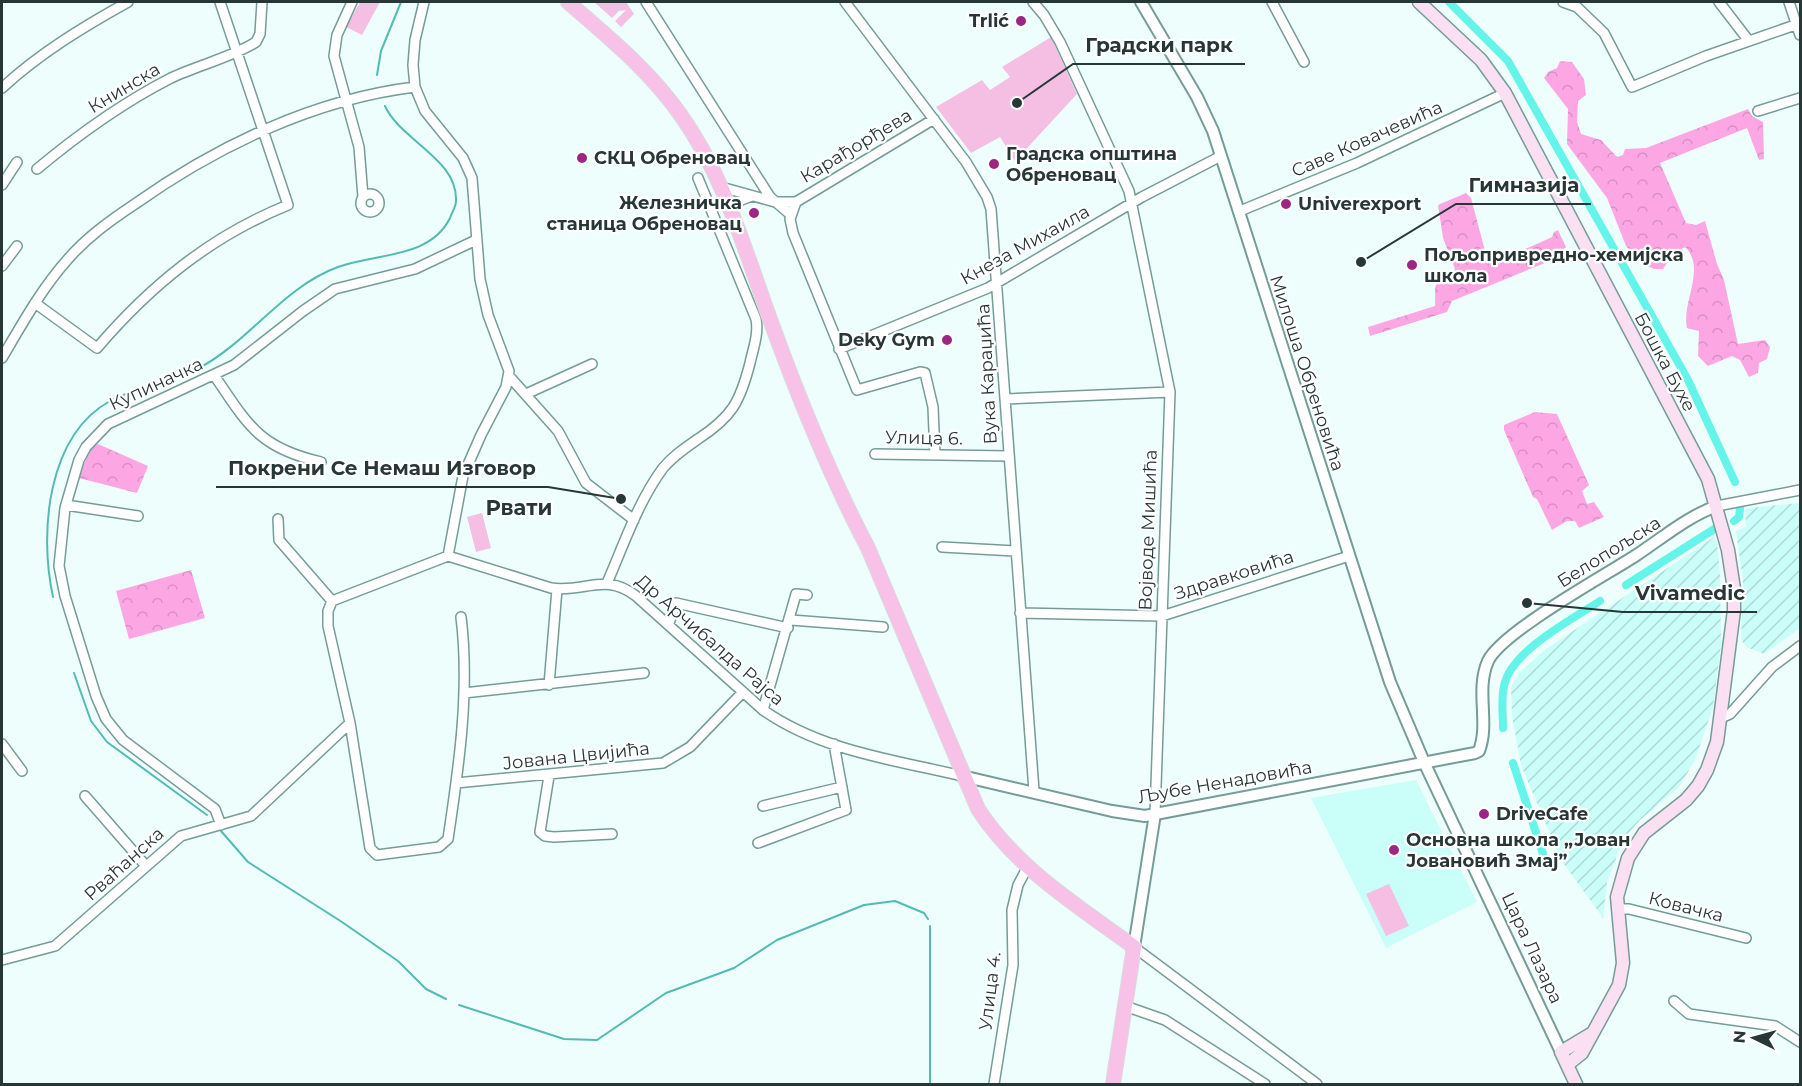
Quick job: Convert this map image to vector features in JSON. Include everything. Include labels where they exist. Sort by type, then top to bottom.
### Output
[{"type":"main road","points":[[568,2],[648,74],[681,115],[703,149],[731,210],[771,322],[843,502],[868,548],[962,776],[987,823],[1027,868],[1134,947]]},
{"type":"main road","name":"Бошка Бухе","points":[[1419,2],[1481,60],[1505,93],[1708,479],[1728,550],[1734,589],[1721,717],[1714,755],[1698,786],[1686,800],[1644,833],[1628,858],[1619,884],[1617,909],[1622,974],[1615,997],[1582,1053],[1567,1065]]},
{"type":"main road","name":"Војводе Мишића","points":[[1113,1084],[1134,947]]},
{"type":"main road","points":[[1561,1052],[1593,1032]]},
{"type":"main road","name":"Цара Лазара","points":[[1561,1052],[1576,1084]]},
{"type":"street","points":[[2,88],[29,64],[72,33],[128,2]]},
{"type":"street","points":[[35,303],[97,348],[146,294],[182,263],[213,242],[258,217],[288,205],[220,2]]},
{"type":"street","name":"Книнска","points":[[37,169],[77,136],[143,94],[250,45],[260,34],[262,2]]},
{"type":"street","points":[[352,2],[334,45],[337,70],[360,152],[363,197]]},
{"type":"street","points":[[424,2],[415,40],[413,65],[415,87],[425,111],[463,158],[472,178],[476,240],[488,315],[508,366],[509,376],[463,476],[448,556]]},
{"type":"street","points":[[646,2],[775,202]]},
{"type":"street","name":"Вука Караџића","points":[[845,2],[966,162],[987,197],[992,217],[1034,791]]},
{"type":"street","name":"Војводе Мишића","points":[[1032,2],[1044,15],[1070,62],[1132,203],[1170,392],[1155,814],[1134,947]]},
{"type":"street","name":"Милоша Обреновића","points":[[1141,2],[1197,97],[1221,156],[1382,662],[1424,762]]},
{"type":"street","points":[[1272,2],[1304,62]]},
{"type":"street","points":[[1563,2],[1577,7],[1604,33],[1632,87],[1798,24]]},
{"type":"street","points":[[1719,2],[1749,41]]},
{"type":"street","points":[[1789,2],[1800,35]]},
{"type":"street","points":[[2,358],[35,303],[69,257],[106,224],[204,159],[262,131],[345,100],[415,87]]},
{"type":"street","name":"Саве Ковачевића","points":[[1240,211],[1356,163],[1505,93]]},
{"type":"street","points":[[1758,111],[1800,98]]},
{"type":"street","name":"Карађорђева","points":[[721,187],[775,202],[796,202],[934,119]]},
{"type":"street","name":"Кнеза Михаила","points":[[839,349],[976,294],[1132,203],[1221,156]]},
{"type":"street","points":[[2,185],[16,162]]},
{"type":"street","points":[[731,210],[736,202],[748,195],[755,174]]},
{"type":"street","points":[[461,617],[466,655],[464,693],[456,783],[448,839],[444,845],[376,855],[370,848],[350,723],[328,626],[328,611],[332,601],[448,556],[557,589],[607,583],[634,520],[657,478],[671,459],[714,429],[732,412],[744,388],[757,334],[756,319],[698,178]]},
{"type":"street","name":"Карађорђева","points":[[775,202],[790,215],[796,202]]},
{"type":"street","points":[[790,215],[793,233],[854,386],[859,391],[920,372],[925,373],[933,407],[934,455]]},
{"type":"street","name":"Купиначка","points":[[221,825],[215,809],[123,740],[100,707],[60,578],[59,548],[66,505],[79,460],[86,447],[103,428],[153,401],[214,375],[247,356],[303,311],[335,289],[415,269],[476,240]]},
{"type":"street","points":[[2,266],[18,246]]},
{"type":"street","points":[[526,394],[592,364]]},
{"type":"street","points":[[214,375],[251,428],[265,441],[292,454],[321,462]]},
{"type":"street","points":[[509,376],[558,431],[586,483],[634,520]]},
{"type":"street","points":[[1005,399],[1170,392]]},
{"type":"street","name":"Улица 6.","points":[[875,454],[1008,456]]},
{"type":"street","name":"Белопољска","points":[[1424,762],[1479,751],[1482,731],[1482,679],[1488,661],[1499,647],[1535,618],[1717,506],[1800,490]]},
{"type":"street","points":[[66,505],[138,516]]},
{"type":"street","points":[[278,519],[279,540],[332,601]]},
{"type":"street","points":[[942,547],[1015,551]]},
{"type":"street","name":"Здравковића","points":[[1020,613],[1162,616],[1349,556]]},
{"type":"street","name":"Др Арчибалда Рајса","points":[[607,583],[627,589],[669,623],[763,710],[795,730],[834,744],[962,776]]},
{"type":"street","points":[[549,685],[557,589]]},
{"type":"street","points":[[763,710],[796,594],[807,595]]},
{"type":"street","points":[[669,623],[676,603],[789,624],[883,627]]},
{"type":"street","points":[[1721,717],[1730,714],[1772,667],[1800,646]]},
{"type":"street","points":[[464,693],[644,673]]},
{"type":"street","name":"Јована Цвијића","points":[[456,783],[648,766],[670,760],[690,747],[743,692]]},
{"type":"street","name":"Рваћанска","points":[[2,960],[56,946],[181,836],[247,818],[262,808],[350,723]]},
{"type":"street","points":[[2,744],[22,771]]},
{"type":"street","points":[[758,843],[844,812],[846,805],[834,744]]},
{"type":"street","name":"Љубе Ненадовића","points":[[962,776],[1112,811],[1143,816],[1424,762]]},
{"type":"street","name":"Цара Лазара","points":[[1424,762],[1561,1052]]},
{"type":"street","points":[[549,776],[540,832],[545,836],[554,837],[612,834]]},
{"type":"street","points":[[763,806],[842,787]]},
{"type":"street","points":[[86,796],[146,866]]},
{"type":"street","name":"Улица 4.","points":[[994,1084],[1013,965],[1012,910],[1018,885],[1027,868]]},
{"type":"street","name":"Ковачка","points":[[1617,909],[1629,909],[1746,938]]},
{"type":"street","points":[[1134,947],[1317,1084]]},
{"type":"street","points":[[1674,1001],[1689,1014],[1774,1026],[1800,1042]]},
{"type":"street","points":[[1125,1006],[1156,1016],[1187,1032],[1265,1084]]},
{"type":"shaded area","points":[[360,2],[380,2],[362,35],[346,27]]},
{"type":"shaded area","points":[[594,2],[626,2],[634,14],[621,27],[615,21],[626,10],[619,11],[612,18]]},
{"type":"shaded area","points":[[1051,37],[1077,94],[1015,161],[1000,137],[971,153],[936,107],[982,80],[990,90],[1010,77],[1002,67]]},
{"type":"shaded area","points":[[1800,503],[1800,628],[1764,654],[1746,647],[1741,639],[1743,581],[1736,531],[1746,527],[1745,509]]},
{"type":"shaded area","points":[[482,513],[491,548],[476,552],[467,517]]},
{"type":"shaded area","points":[[1714,537],[1717,542],[1720,575],[1721,645],[1713,707],[1695,760],[1679,787],[1640,820],[1623,840],[1607,882],[1603,918],[1561,860],[1521,765],[1512,716],[1511,687],[1519,673],[1546,649]]},
{"type":"shaded area","name":"Основна школа „Јован Јовановић Змај”","points":[[1416,780],[1477,902],[1386,948],[1311,798]]},
{"type":"shaded area","points":[[1389,884],[1409,926],[1386,936],[1366,894]]},
{"type":"green space","points":[[1560,61],[1572,62],[1584,79],[1586,95],[1578,101],[1577,122],[1581,134],[1601,140],[1617,157],[1623,155],[1625,149],[1646,148],[1748,109],[1752,116],[1763,122],[1764,159],[1759,160],[1747,128],[1660,163],[1686,223],[1696,225],[1705,221],[1724,280],[1738,344],[1765,340],[1770,347],[1767,359],[1759,363],[1758,373],[1749,377],[1740,360],[1732,356],[1708,366],[1698,356],[1699,331],[1687,328],[1687,308],[1694,265],[1685,247],[1672,256],[1663,269],[1654,269],[1641,263],[1626,246],[1607,198],[1567,144],[1568,109],[1544,78],[1548,72],[1557,68]]},
{"type":"green space","points":[[1466,193],[1471,198],[1484,247],[1491,262],[1544,241],[1558,230],[1566,247],[1545,263],[1452,301],[1447,312],[1370,336],[1368,327],[1435,306],[1437,283],[1451,275],[1455,269],[1443,238],[1438,205]]},
{"type":"green space","points":[[1535,412],[1557,414],[1589,485],[1582,491],[1587,504],[1594,502],[1604,517],[1579,528],[1575,521],[1567,521],[1552,530],[1537,499],[1533,497],[1504,430],[1504,425]]},
{"type":"green space","points":[[98,444],[148,466],[137,493],[79,478],[90,449]]},
{"type":"green space","points":[[191,570],[205,618],[129,639],[116,591]]},
{"type":"waterway","points":[[377,75],[381,51],[401,2]]},
{"type":"waterway","points":[[1449,2],[1508,61],[1688,380],[1735,482]]},
{"type":"waterway","points":[[53,597],[47,544],[48,516],[53,488],[61,462],[73,437],[89,417],[110,401],[188,373],[217,357],[300,287],[318,276],[338,267],[416,248],[441,231],[450,218],[456,201],[454,186],[448,173],[403,130],[385,106]]},
{"type":"waterway","points":[[1734,521],[1739,517],[1740,509]]},
{"type":"waterway","points":[[1626,585],[1719,526]]},
{"type":"waterway","points":[[1503,728],[1504,686],[1509,673],[1518,661],[1544,637],[1600,601]]},
{"type":"waterway","points":[[74,673],[91,721],[107,742],[207,815]]},
{"type":"waterway","points":[[1513,763],[1545,860]]},
{"type":"waterway","points":[[221,831],[248,862],[342,922],[398,961],[426,989],[446,999]]},
{"type":"waterway","points":[[459,1005],[564,1039],[597,1040],[666,993],[734,968],[777,940],[864,905],[895,901],[924,913],[928,919]]},
{"type":"waterway","points":[[930,926],[930,1084]]},
{"type":"place","name":"Trlić","points":[[1021,21]]},
{"type":"place","name":"Градски парк","points":[[1017,103]]},
{"type":"place","name":"СКЦ Обреновац","points":[[582,158]]},
{"type":"place","name":"Градска општина Обреновац","points":[[994,164]]},
{"type":"place","name":"Univerexport","points":[[1286,204]]},
{"type":"place","name":"Железничка станица Обреновац","points":[[754,213]]},
{"type":"place","name":"Гимназија","points":[[1361,262]]},
{"type":"place","name":"Пољопривредно-хемијска школа","points":[[1412,265]]},
{"type":"place","name":"Deky Gym","points":[[947,340]]},
{"type":"place","name":"Покрени Се Немаш Изговор","points":[[621,499]]},
{"type":"place","name":"Vivamedic","points":[[1527,603]]},
{"type":"place","name":"DriveCafe","points":[[1484,814]]},
{"type":"place","name":"Основна школа „Јован Јовановић Змај”","points":[[1394,850]]},
{"type":"district","name":"Рвати","points":[[519,508]]}]
